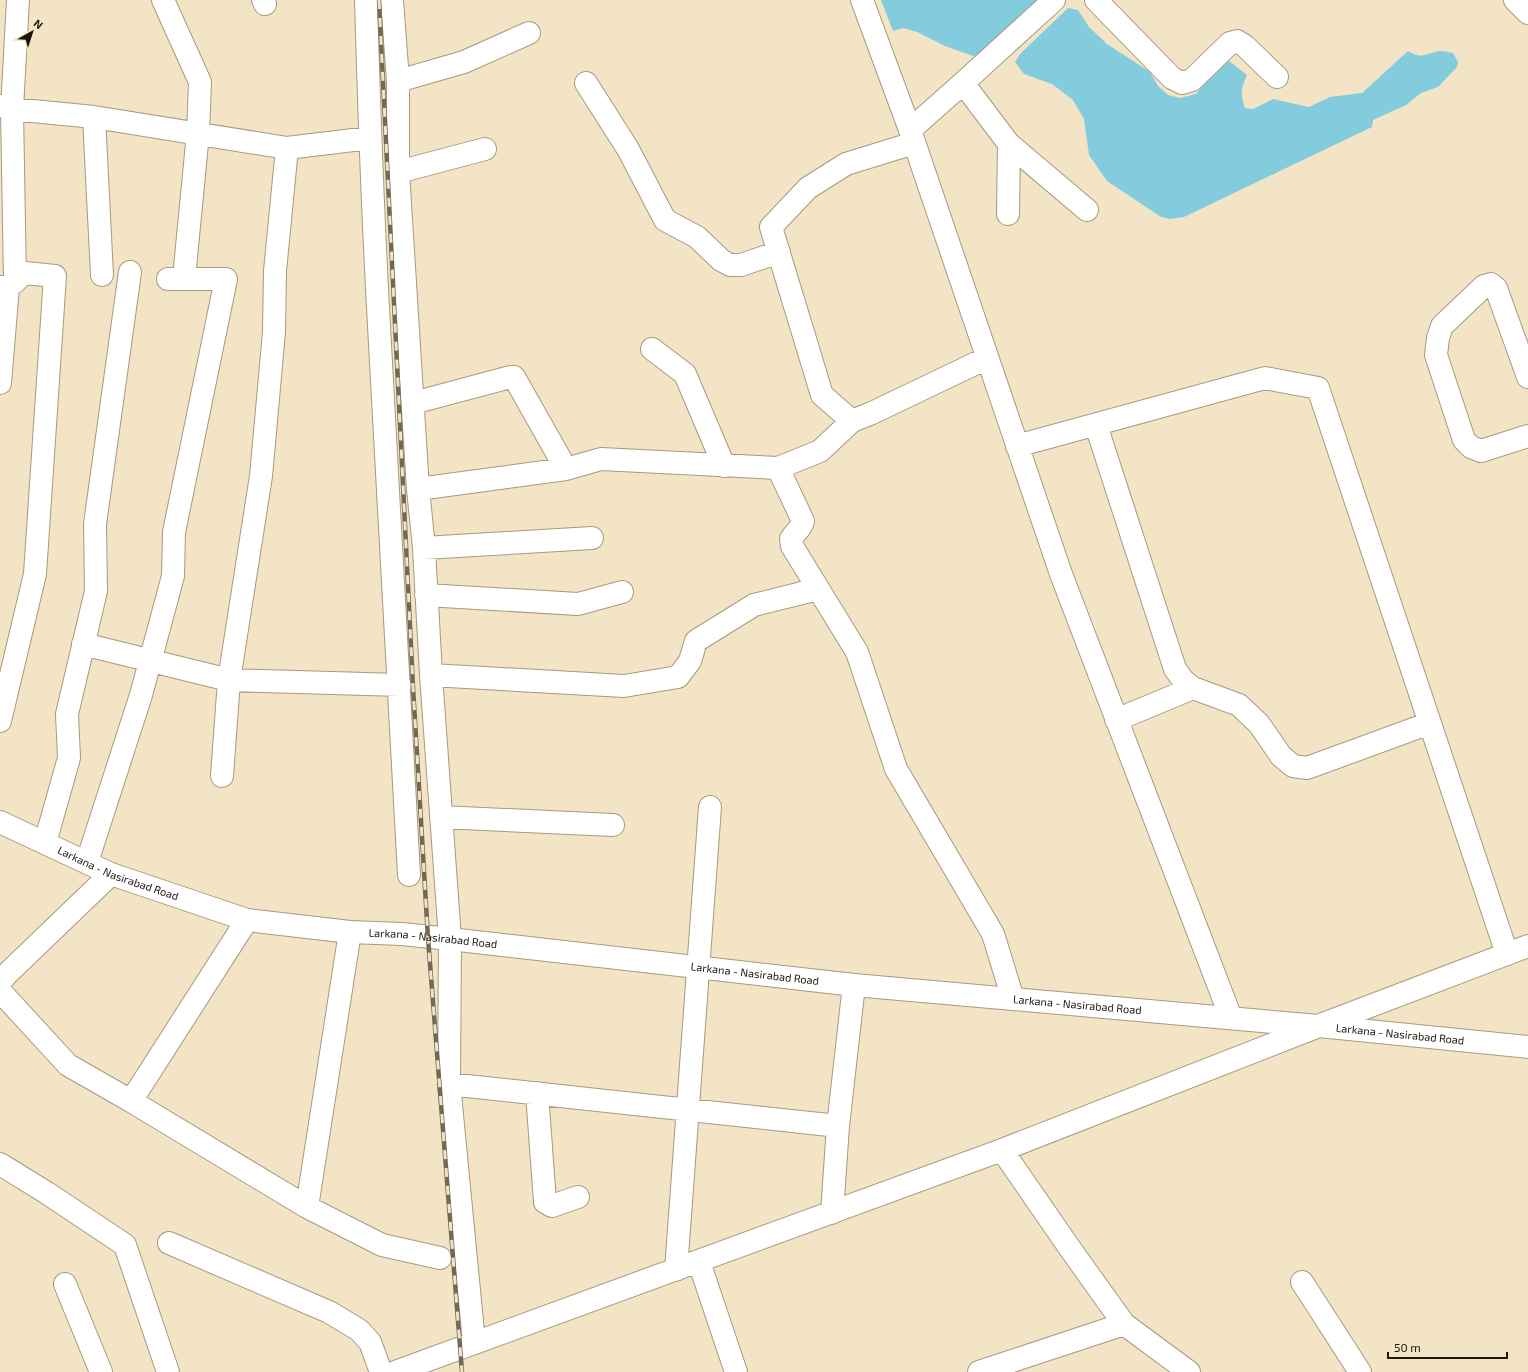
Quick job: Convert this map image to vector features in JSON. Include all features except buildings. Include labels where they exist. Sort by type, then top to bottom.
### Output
[{"type":"street","points":[[0,383],[8,285],[6,107],[18,0]]},
{"type":"street","points":[[87,862],[141,695],[173,576],[174,532],[226,279],[176,278],[198,133],[200,82],[163,0]]},
{"type":"street","points":[[366,0],[370,138],[379,327],[400,685],[409,875]]},
{"type":"street","points":[[392,0],[398,81],[398,172],[418,489],[424,548],[431,675],[450,939],[449,1084],[474,1342]]},
{"type":"street","points":[[862,0],[912,136],[1061,574],[1231,1018]]},
{"type":"street","points":[[852,421],[822,395],[771,227],[808,188],[846,164],[912,136],[963,83],[1054,0]]},
{"type":"street","points":[[1096,0],[1172,78],[1182,83],[1192,80],[1230,43],[1237,41],[1245,46],[1277,77]]},
{"type":"street","points":[[1515,0],[1528,13]]},
{"type":"street","points":[[398,81],[464,62],[529,33]]},
{"type":"street","points":[[586,83],[628,149],[665,220],[697,237],[721,260],[730,265],[741,265],[779,252]]},
{"type":"street","points":[[963,83],[1008,144],[1086,210]]},
{"type":"street","points":[[6,107],[94,117],[288,148],[370,138]]},
{"type":"street","points":[[94,117],[102,275]]},
{"type":"street","points":[[1008,144],[1008,214]]},
{"type":"street","points":[[222,776],[229,680],[261,476],[274,332],[275,271],[288,148]]},
{"type":"street","points":[[398,172],[485,149]]},
{"type":"street","points":[[45,843],[69,758],[66,714],[96,591],[95,524],[130,272]]},
{"type":"street","points":[[0,720],[35,574],[55,276],[25,274],[8,285]]},
{"type":"street","points":[[1528,377],[1496,288],[1491,284],[1484,286],[1442,326],[1438,338],[1436,355],[1464,440],[1471,447],[1481,451],[1528,436]]},
{"type":"street","points":[[652,349],[685,374],[724,466]]},
{"type":"street","points":[[418,489],[566,469],[600,459],[778,468],[820,451],[852,421],[872,413],[987,358]]},
{"type":"street","points":[[413,403],[514,377],[566,469]]},
{"type":"street","points":[[1017,446],[1266,378],[1318,388],[1507,954]]},
{"type":"street","points":[[1096,425],[1175,669],[1182,680],[1193,688],[1239,705],[1259,724],[1281,756],[1293,766],[1307,768],[1430,723]]},
{"type":"street","points":[[778,468],[803,521],[801,527],[791,539],[792,546],[857,652],[896,770],[994,934],[1013,999]]},
{"type":"street","points":[[424,548],[592,538]]},
{"type":"street","points":[[431,675],[624,686],[678,677],[690,662],[696,641],[754,605],[818,589]]},
{"type":"street","points":[[426,595],[578,604],[622,592]]},
{"type":"street","points":[[83,644],[229,680],[400,685]]},
{"type":"street","points":[[1116,720],[1193,688]]},
{"type":"street","points":[[676,1270],[710,807]]},
{"type":"street","points":[[441,817],[613,825]]},
{"type":"street","name":"Larkana - Nasirabad Road","points":[[0,822],[111,874],[247,920],[350,932],[402,934],[450,939],[854,985],[1319,1026],[1528,1047]]},
{"type":"street","points":[[0,982],[111,874]]},
{"type":"street","points":[[131,1101],[247,920]]},
{"type":"street","points":[[307,1207],[350,932]]},
{"type":"street","points":[[395,1372],[1002,1150],[1528,946]]},
{"type":"street","points":[[832,1213],[838,1126],[854,985]]},
{"type":"street","points":[[0,991],[68,1065],[131,1101],[307,1207],[382,1244],[440,1258]]},
{"type":"street","points":[[449,1084],[838,1126]]},
{"type":"street","points":[[537,1093],[545,1202],[552,1206],[578,1197]]},
{"type":"street","points":[[1002,1150],[1124,1324],[1189,1372]]},
{"type":"street","points":[[0,1164],[47,1193],[125,1245],[168,1372]]},
{"type":"street","points":[[169,1243],[329,1312],[359,1330],[370,1342],[381,1372]]},
{"type":"street","points":[[699,1262],[736,1372]]},
{"type":"street","points":[[1302,1282],[1360,1372]]},
{"type":"street","points":[[65,1284],[101,1372]]},
{"type":"street","points":[[979,1372],[1124,1324]]},
{"type":"water","points":[[881,0],[1045,0],[992,49],[973,56],[945,46],[917,32],[903,28],[893,31]]},
{"type":"water","points":[[1068,8],[1078,10],[1089,27],[1107,44],[1150,72],[1158,86],[1168,95],[1180,98],[1196,94],[1216,69],[1229,61],[1247,75],[1242,91],[1242,99],[1245,108],[1253,109],[1273,99],[1309,107],[1330,97],[1362,93],[1408,51],[1418,55],[1440,51],[1450,52],[1453,53],[1458,62],[1457,67],[1438,87],[1421,93],[1406,105],[1373,120],[1372,127],[1184,217],[1170,219],[1161,217],[1107,181],[1089,155],[1084,119],[1073,100],[1052,84],[1024,74],[1015,62],[1021,53]]},
{"type":"railway","points":[[379,0],[413,687],[428,938],[462,1372]]}]
